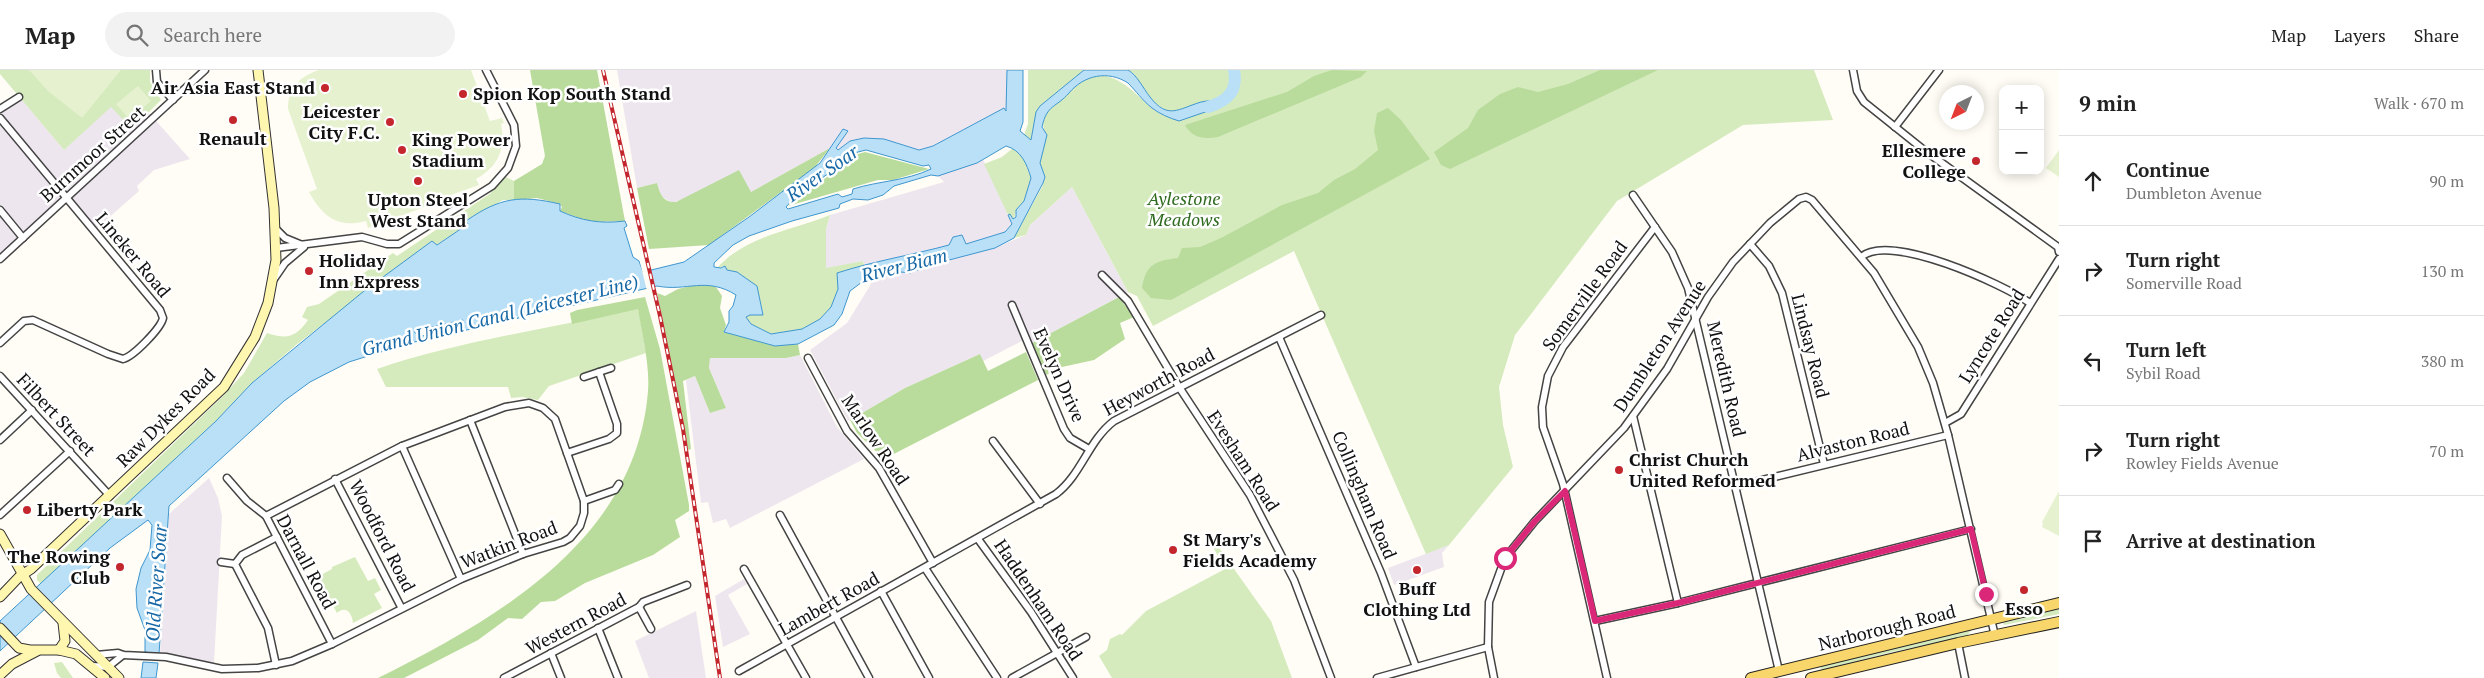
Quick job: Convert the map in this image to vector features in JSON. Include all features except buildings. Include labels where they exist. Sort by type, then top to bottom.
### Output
[{"type":"main road","name":"Narborough Road","points":[[1751,678],[2059,603]]},
{"type":"main road","name":"Narborough Road","points":[[1811,678],[1958,643],[2059,622]]},
{"type":"street","points":[[156,70],[157,82],[173,100]]},
{"type":"street","name":"Burnmoor Street","points":[[0,259],[205,70]]},
{"type":"street","name":"Raw Dykes Road","points":[[0,598],[22,574],[110,496],[224,387],[242,361],[255,337],[268,303],[274,279],[276,248],[276,229],[258,70]]},
{"type":"street","points":[[276,248],[305,246],[362,237],[387,244],[398,244],[498,181],[512,160],[516,146],[516,132],[513,119],[486,70]]},
{"type":"street","points":[[1853,70],[1860,97],[1896,127],[2058,247],[2059,252]]},
{"type":"street","points":[[1896,127],[1939,70]]},
{"type":"street","points":[[0,109],[20,97]]},
{"type":"street","points":[[0,118],[65,199]]},
{"type":"street","name":"Meredith Road","points":[[1633,195],[1655,226],[1681,270],[1696,316],[1760,582],[1779,671]]},
{"type":"street","name":"Dumbleton Avenue","points":[[1494,678],[1488,647],[1488,602],[1505,558],[1535,521],[1614,440],[1633,416],[1667,368],[1696,316],[1721,279],[1750,244],[1799,199],[1806,197],[1812,200],[1861,257]]},
{"type":"street","name":"Lineker Road","points":[[0,343],[24,322],[33,320],[124,359],[130,356],[162,323],[160,310],[65,199]]},
{"type":"street","points":[[0,210],[23,238]]},
{"type":"street","name":"Somerville Road","points":[[1608,678],[1565,491],[1543,427],[1542,407],[1548,376],[1563,347],[1655,226]]},
{"type":"street","points":[[276,229],[285,238],[305,246]]},
{"type":"street","name":"Lindsay Road","points":[[1750,244],[1769,266],[1782,293],[1824,464]]},
{"type":"street","points":[[274,279],[285,263],[305,246]]},
{"type":"street","points":[[1995,636],[1948,435],[1933,383],[1918,347],[1886,291],[1861,257],[1867,252],[1881,251],[1926,258],[1973,272],[2012,291],[2030,303]]},
{"type":"street","name":"Lyncote Road","points":[[1944,422],[1961,414],[2059,258]]},
{"type":"street","name":"Evesham Road","points":[[1102,275],[1128,301],[1179,387],[1250,495],[1282,553],[1307,611],[1331,678]]},
{"type":"street","name":"Evelyn Drive","points":[[1012,305],[1064,429],[1070,438],[1089,449]]},
{"type":"street","name":"Heyworth Road","points":[[933,564],[1040,504],[1066,486],[1089,449],[1114,421],[1320,315]]},
{"type":"street","name":"Collingham Road","points":[[1279,337],[1382,573],[1416,667]]},
{"type":"street","name":"Marlow Road","points":[[808,358],[846,431],[879,468],[933,564]]},
{"type":"street","points":[[584,377],[611,368]]},
{"type":"street","points":[[567,453],[609,439],[617,433],[617,424],[599,372]]},
{"type":"street","name":"Filbert Street","points":[[0,376],[110,496]]},
{"type":"street","points":[[266,516],[402,446],[512,405],[536,404],[555,419],[584,501],[615,490],[619,484]]},
{"type":"street","points":[[0,440],[32,410]]},
{"type":"street","points":[[1633,416],[1678,603]]},
{"type":"street","points":[[470,420],[523,554]]},
{"type":"street","name":"Alvaston Road","points":[[1736,486],[1948,435]]},
{"type":"street","points":[[993,441],[1040,504]]},
{"type":"street","points":[[402,446],[461,579]]},
{"type":"street","points":[[0,515],[70,451]]},
{"type":"street","name":"Darnall Road","points":[[228,478],[247,501],[266,516],[332,644]]},
{"type":"street","name":"Woodford Road","points":[[335,479],[401,607]]},
{"type":"street","name":"Watkin Road","points":[[96,655],[118,653],[123,655],[166,657],[222,669],[276,665],[305,656],[461,579],[523,554],[570,538],[583,519],[584,501]]},
{"type":"street","points":[[780,515],[869,678]]},
{"type":"street","points":[[1595,621],[1678,603],[1971,529]]},
{"type":"street","points":[[0,534],[32,590],[119,678]]},
{"type":"street","points":[[235,564],[242,555],[277,537]]},
{"type":"street","name":"Haddenham Road","points":[[978,539],[1058,653],[1073,678]]},
{"type":"street","points":[[15,561],[9,587],[17,586],[32,590]]},
{"type":"street","points":[[221,562],[235,564]]},
{"type":"street","points":[[235,564],[268,628],[276,665]]},
{"type":"street","name":"Lambert Road","points":[[738,671],[933,564]]},
{"type":"street","points":[[925,568],[997,678]]},
{"type":"street","points":[[744,569],[806,678]]},
{"type":"street","points":[[639,607],[643,602],[687,585]]},
{"type":"street","points":[[881,591],[929,678]]},
{"type":"street","name":"Western Road","points":[[504,678],[639,607],[651,629]]},
{"type":"street","points":[[59,650],[65,641],[63,622]]},
{"type":"street","points":[[0,628],[16,645],[39,650],[59,650],[76,654],[93,666],[105,678]]},
{"type":"street","points":[[598,628],[618,678]]},
{"type":"street","points":[[1012,678],[1086,637]]},
{"type":"street","points":[[1958,643],[1965,678]]},
{"type":"street","points":[[12,664],[16,645]]},
{"type":"street","points":[[1377,678],[1488,647]]},
{"type":"street","points":[[0,675],[12,664],[39,650]]},
{"type":"street","points":[[551,653],[561,678]]},
{"type":"street","points":[[93,666],[108,667],[123,655]]},
{"type":"street","points":[[1807,664],[1811,678]]},
{"type":"shaded area","points":[[617,70],[1007,70],[1008,109],[1006,112],[1004,108],[933,146],[919,150],[884,139],[850,141],[838,150],[836,148],[847,131],[843,129],[830,148],[751,192],[683,199],[672,203],[661,196],[657,183],[637,188]]},
{"type":"shaded area","points":[[22,100],[64,150],[111,106],[149,113],[190,159],[154,170],[137,186],[139,191],[97,228],[67,192],[0,255],[0,114]]},
{"type":"shaded area","points":[[983,159],[1012,224],[992,249],[1026,235],[1030,225],[1072,187],[1128,292],[1032,343],[1022,341],[983,361],[980,354],[905,388],[848,421],[810,350],[847,323],[871,284],[863,261],[826,269],[826,229],[830,215],[944,182],[938,176]]},
{"type":"shaded area","points":[[800,355],[837,427],[864,459],[730,528],[726,519],[713,523],[708,502],[701,503],[686,380],[695,376],[710,413],[726,408],[709,368],[710,358],[785,358]]},
{"type":"shaded area","points":[[209,478],[218,498],[222,516],[214,663],[160,654],[169,514]]},
{"type":"shaded area","name":"Buff Clothing Ltd","points":[[1449,545],[1442,553],[1444,567],[1394,585],[1388,568]]},
{"type":"shaded area","points":[[744,579],[747,584],[728,595],[750,634],[723,647],[715,596]]},
{"type":"shaded area","points":[[696,611],[706,678],[649,678],[635,641]]},
{"type":"green space","points":[[0,70],[150,70],[150,82],[161,100],[132,129],[111,107],[64,150],[0,74]]},
{"type":"green space","points":[[29,70],[121,70],[82,118],[48,91]]},
{"type":"green space","name":"King Power Stadium","points":[[319,70],[471,70],[490,121],[502,118],[504,123],[501,124],[502,141],[499,156],[490,169],[476,179],[479,185],[451,195],[452,201],[447,203],[446,199],[368,228],[366,221],[356,223],[339,222],[319,208],[309,192],[317,189],[288,109],[290,95],[296,84],[306,76]]},
{"type":"green space","points":[[530,70],[597,70],[625,221],[590,222],[560,211],[562,207],[560,204],[537,198],[514,200],[514,181],[542,164],[545,156]]},
{"type":"green space","points":[[1028,70],[1084,70],[1040,106],[1036,112],[1031,140],[1024,135],[1028,124]]},
{"type":"green space","points":[[1128,70],[1229,70],[1230,91],[1213,102],[1204,101],[1176,112],[1167,111],[1153,102],[1133,73]]},
{"type":"green space","name":"Aylestone Meadows","points":[[1234,70],[1814,70],[1833,120],[1743,125],[1617,201],[1515,335],[1499,387],[1503,425],[1513,467],[1449,545],[1426,554],[1294,251],[1153,326],[1137,296],[1128,292],[1072,187],[1030,225],[1026,235],[1014,238],[1042,187],[1045,177],[1040,163],[1041,152],[1047,136],[1043,124],[1044,116],[1052,106],[1065,97],[1084,78],[1097,75],[1115,79],[1154,109],[1179,121],[1209,110],[1227,100],[1235,83]]},
{"type":"green space","points":[[1332,70],[1367,71],[1361,77],[1218,137],[1199,137],[1188,130],[1185,125],[1287,92],[1314,76]]},
{"type":"green space","points":[[1600,70],[1658,70],[1450,169],[1441,165],[1434,152],[1468,128],[1478,110],[1500,94],[1518,87],[1538,92],[1568,84]]},
{"type":"green space","points":[[138,86],[151,101],[129,119],[116,104]]},
{"type":"green space","points":[[1388,108],[1401,120],[1430,159],[1171,300],[1151,298],[1142,288],[1146,274],[1153,265],[1158,262],[1178,258],[1182,248],[1200,247],[1221,238],[1282,205],[1318,193],[1334,180],[1355,169],[1378,150],[1374,131],[1377,113]]},
{"type":"green space","points":[[830,148],[815,167],[709,245],[649,249],[637,188],[657,183],[665,199],[676,202],[739,170],[751,192]]},
{"type":"green space","points":[[1013,148],[1023,157],[1031,178],[1024,201],[1016,210],[1014,219],[1010,214],[1008,215],[984,164],[1002,157]]},
{"type":"green space","points":[[2059,150],[2059,177],[2046,168]]},
{"type":"green space","points":[[865,152],[929,169],[893,180],[878,180],[788,206],[858,154]]},
{"type":"green space","points":[[506,177],[514,181],[514,200],[503,200],[475,215],[468,224],[436,245],[432,241],[296,345],[252,383],[216,421],[41,584],[37,580],[37,575],[221,398],[244,373],[267,333],[291,336],[308,320],[302,317],[307,307],[319,304],[393,253],[397,256],[491,193],[490,191]]},
{"type":"green space","points":[[830,215],[826,229],[826,268],[863,261],[864,265],[838,273],[838,289],[831,307],[820,319],[802,329],[771,334],[751,324],[746,317],[750,314],[763,315],[757,286],[737,272],[727,270],[725,266],[717,268],[742,248],[756,241]]},
{"type":"green space","points":[[704,283],[716,287],[722,296],[720,308],[726,325],[724,332],[775,346],[798,344],[800,355],[786,358],[710,358],[709,368],[726,408],[710,413],[695,376],[683,381],[691,449],[688,450],[657,293],[665,296],[678,289]]},
{"type":"green space","points":[[645,297],[660,349],[689,505],[689,511],[675,520],[680,537],[653,555],[585,583],[555,601],[541,602],[522,619],[508,618],[478,640],[404,678],[378,678],[424,655],[469,629],[513,600],[554,568],[589,531],[618,490],[638,444],[648,391],[648,370],[638,309],[572,324],[570,313]]},
{"type":"green space","points":[[1119,297],[1134,317],[1120,323],[1125,339],[1094,360],[1062,367],[1046,375],[1032,343]]},
{"type":"green space","points":[[638,308],[646,353],[549,386],[538,400],[522,397],[511,398],[508,387],[386,387],[377,369],[474,342]]},
{"type":"green space","points":[[1026,352],[1038,380],[884,459],[857,433],[850,420],[905,388],[980,354],[988,371]]},
{"type":"green space","points":[[2059,491],[2059,536],[2042,527],[2042,522]]},
{"type":"green space","points":[[1207,531],[1271,621],[1292,678],[1112,678],[1099,656],[1107,650],[1110,639],[1120,634],[1122,635],[1146,611],[1225,569],[1205,532]]},
{"type":"green space","points":[[355,557],[368,581],[375,578],[381,590],[374,594],[382,608],[353,623],[348,611],[343,610],[337,613],[317,577],[332,569],[332,567]]},
{"type":"green space","points":[[2059,609],[2059,614],[2004,625],[2003,623]]},
{"type":"green space","points":[[1972,629],[1967,636],[1892,652],[1823,670],[1820,668],[1822,665]]},
{"type":"green space","points":[[62,662],[73,678],[61,678],[57,673],[54,663]]},
{"type":"water","points":[[1007,70],[1023,70],[1023,122],[1020,131],[1031,140],[1036,112],[1040,106],[1084,70],[1128,70],[1137,78],[1156,104],[1168,111],[1180,110],[1204,101],[1225,101],[1211,110],[1179,121],[1165,116],[1152,108],[1128,83],[1120,79],[1104,76],[1089,78],[1075,87],[1046,114],[1042,127],[1047,135],[1040,163],[1045,177],[1014,238],[995,248],[930,265],[910,273],[901,272],[862,282],[850,291],[842,314],[834,325],[798,344],[775,346],[724,332],[729,322],[729,311],[733,306],[736,295],[725,289],[706,285],[657,286],[406,344],[349,362],[310,382],[284,401],[169,506],[159,654],[145,652],[145,630],[137,608],[136,589],[141,568],[150,550],[152,525],[148,520],[110,548],[0,651],[0,621],[216,421],[252,383],[364,291],[432,241],[437,245],[468,224],[466,221],[478,213],[511,200],[534,199],[560,204],[560,211],[584,219],[599,222],[625,221],[627,226],[624,228],[633,257],[639,261],[643,272],[684,262],[749,217],[820,163],[843,129],[848,131],[836,148],[838,150],[850,141],[864,138],[884,139],[919,150],[933,146],[1004,108],[1006,111]],"holes":[[[1006,146],[1016,151],[1023,158],[1028,168],[1031,178],[1024,201],[1016,210],[1016,217],[1013,219],[1010,214],[1008,215],[1012,224],[1005,232],[966,244],[962,235],[953,237],[949,245],[837,273],[838,289],[831,307],[820,319],[802,329],[771,334],[751,324],[746,317],[750,315],[763,315],[757,286],[737,272],[727,270],[725,266],[721,268],[714,267],[714,263],[733,245],[749,236],[792,221],[839,208],[840,204],[853,199],[868,200],[883,195],[894,186],[931,175],[938,176],[977,163]],[[866,150],[923,166],[929,165],[931,169],[912,176],[853,189],[852,194],[842,197],[838,194],[788,209],[786,207],[793,199],[858,152]],[[463,320],[460,327],[422,336],[415,333],[415,331]]]},
{"type":"water","points":[[143,662],[158,663],[156,678],[141,678]]},
{"type":"pier","points":[[639,258],[645,269],[650,267],[655,289],[647,291]]},
{"type":"waterway","name":"River Biam","points":[[1208,107],[1221,102],[1230,94],[1234,84],[1234,70]]},
{"type":"railway","points":[[603,70],[660,316],[683,429],[720,678]]},
{"type":"place","name":"Air Asia East Stand","points":[[325,88]]},
{"type":"place","name":"Spion Kop South Stand","points":[[463,94]]},
{"type":"place","name":"Renault","points":[[233,120]]},
{"type":"place","name":"Leicester City F.C.","points":[[390,122]]},
{"type":"place","name":"King Power Stadium","points":[[402,150]]},
{"type":"place","name":"Ellesmere College","points":[[1976,161]]},
{"type":"place","name":"Upton Steel West Stand","points":[[418,181]]},
{"type":"place","name":"Holiday Inn Express","points":[[309,271]]},
{"type":"place","name":"Christ Church United Reformed","points":[[1619,470]]},
{"type":"place","name":"Liberty Park","points":[[27,510]]},
{"type":"place","name":"St Mary's Fields Academy","points":[[1173,550]]},
{"type":"place","name":"The Rowing Club","points":[[120,567]]},
{"type":"place","name":"Buff Clothing Ltd","points":[[1417,570]]},
{"type":"place","name":"Esso","points":[[2024,590]]},
{"type":"route","points":[[1505,558],[1535,521],[1565,491],[1595,621],[1678,603],[1971,529],[1986,594]]},
{"type":"water label","name":"River Soar","points":[[822,173]]},
{"type":"water label","name":"Grand Union Canal (Leicester Line)","points":[[500,315]]},
{"type":"water label","name":"Old River Soar","points":[[156,583]]}]
